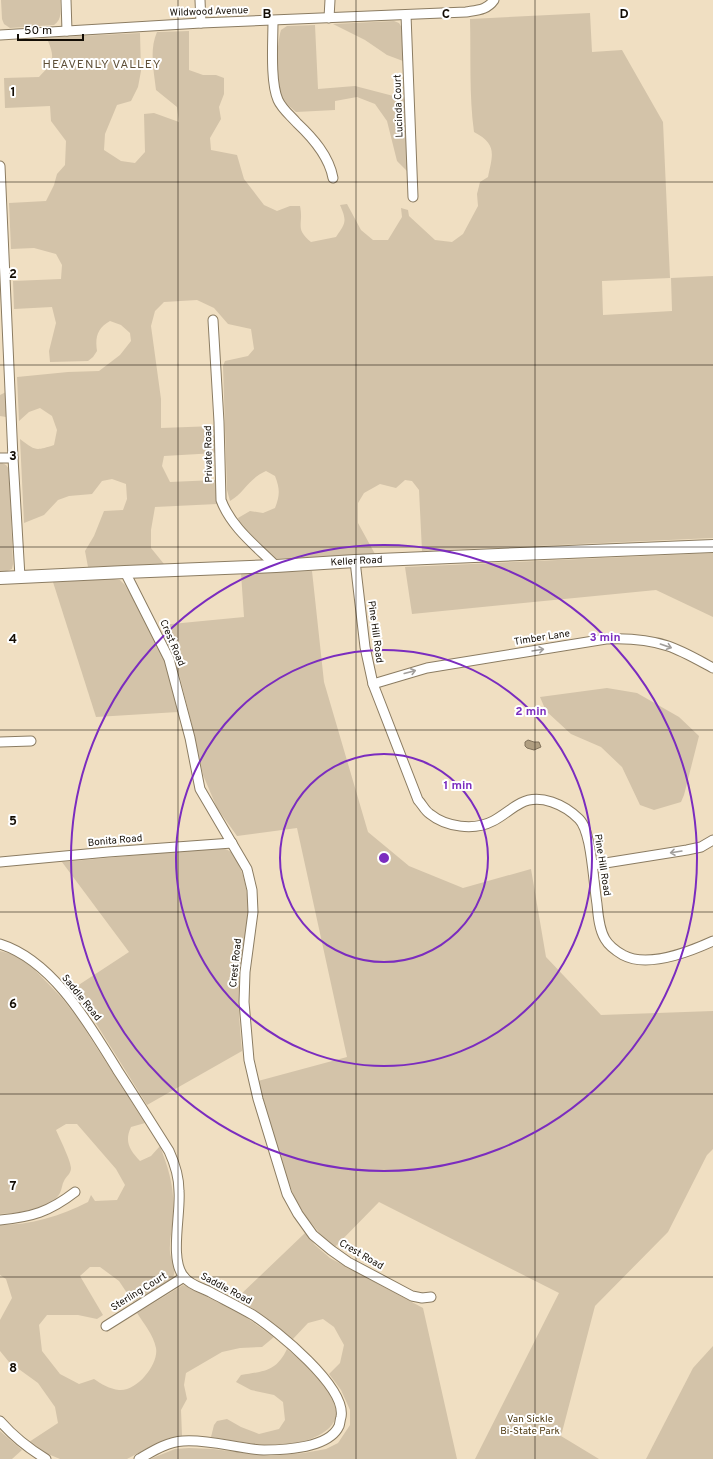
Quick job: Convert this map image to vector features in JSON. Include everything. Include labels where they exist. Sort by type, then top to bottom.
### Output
[{"type":"street","points":[[66,0],[67,31]]},
{"type":"street","points":[[200,0],[201,23]]},
{"type":"street","points":[[329,18],[330,0]]},
{"type":"street","name":"Wildwood Avenue","points":[[0,35],[201,23],[466,12],[482,10],[492,3]]},
{"type":"street","name":"Lucinda Court","points":[[406,15],[413,197]]},
{"type":"street","points":[[273,21],[273,81],[275,93],[283,108],[321,150],[328,161],[333,178]]},
{"type":"street","points":[[0,166],[4,359],[13,458],[20,577]]},
{"type":"street","name":"Private Road","points":[[213,320],[220,422],[221,500],[224,509],[232,522],[276,566]]},
{"type":"street","points":[[0,458],[13,458]]},
{"type":"street","name":"Keller Road","points":[[0,578],[713,546]]},
{"type":"street","name":"Pine Hill Road","points":[[355,561],[365,647],[373,684],[418,800],[429,814],[446,824],[476,826],[492,821],[523,802],[538,800],[552,802],[568,809],[580,820],[586,832],[593,865],[599,922],[605,939],[615,950],[630,958],[647,961],[666,958],[713,941]]},
{"type":"street","name":"Crest Road","points":[[125,572],[169,660],[187,725],[200,788],[247,869],[252,890],[253,912],[245,972],[244,1002],[249,1060],[258,1099],[287,1194],[298,1214],[314,1235],[331,1250],[348,1262],[412,1296],[422,1298],[431,1297]]},
{"type":"street","name":"Timber Lane","points":[[373,684],[427,668],[606,639],[626,638],[647,640],[669,646],[713,668]]},
{"type":"street","points":[[0,742],[32,741]]},
{"type":"street","points":[[593,865],[687,850],[701,847],[713,840]]},
{"type":"street","name":"Bonita Road","points":[[0,862],[232,843]]},
{"type":"street","name":"Saddle Road","points":[[0,944],[8,946],[26,957],[44,971],[63,990],[85,1018],[169,1151],[176,1167],[180,1191],[176,1254],[184,1277],[193,1284],[254,1316],[276,1332],[301,1353],[318,1370],[339,1401],[341,1414],[339,1427],[330,1436],[319,1442],[300,1448],[263,1450],[222,1443],[183,1441],[167,1444],[139,1459]]},
{"type":"street","points":[[0,1220],[27,1216],[47,1210],[60,1204],[75,1192]]},
{"type":"street","name":"Sterling Court","points":[[106,1326],[184,1277]]},
{"type":"street","points":[[0,1421],[18,1440],[46,1459]]},
{"type":"green space","points":[[1,0],[60,0],[60,17],[54,25],[10,28],[4,24],[2,19]]},
{"type":"green space","points":[[590,13],[592,52],[622,50],[663,122],[670,278],[602,281],[603,315],[672,311],[671,278],[713,276],[713,538],[422,551],[419,490],[412,481],[405,480],[396,488],[380,484],[364,493],[358,503],[358,523],[375,554],[273,559],[241,526],[238,518],[250,511],[263,513],[275,508],[279,492],[275,476],[266,471],[260,474],[230,501],[227,490],[223,366],[225,361],[248,356],[254,349],[251,329],[228,324],[214,308],[197,300],[164,302],[155,311],[151,326],[161,399],[161,428],[215,426],[216,453],[164,456],[162,466],[170,482],[215,480],[217,504],[155,507],[151,530],[151,548],[164,564],[88,567],[85,551],[94,536],[104,511],[123,510],[127,499],[126,484],[112,479],[102,481],[92,494],[69,496],[58,500],[44,515],[24,523],[20,439],[29,446],[39,449],[54,445],[57,430],[52,416],[40,408],[29,412],[19,421],[17,377],[68,372],[99,371],[120,355],[131,341],[130,333],[121,325],[110,321],[100,330],[96,342],[97,351],[88,361],[50,362],[49,351],[56,323],[52,307],[14,309],[13,281],[61,279],[62,265],[56,254],[34,248],[11,249],[9,203],[46,201],[54,185],[57,174],[65,165],[66,141],[51,121],[50,106],[5,108],[4,78],[39,77],[50,64],[52,53],[48,41],[39,38],[140,33],[141,71],[138,87],[131,101],[117,105],[105,134],[104,150],[121,161],[135,163],[145,152],[144,114],[154,113],[179,122],[177,107],[156,90],[153,46],[157,32],[189,31],[189,70],[203,75],[216,75],[224,78],[224,94],[219,107],[221,119],[210,138],[211,150],[237,155],[244,179],[264,205],[277,211],[290,206],[300,206],[301,229],[311,242],[336,237],[344,225],[344,215],[340,205],[347,204],[361,230],[373,240],[388,240],[402,217],[401,208],[408,210],[409,216],[435,240],[452,242],[463,234],[478,206],[477,194],[480,182],[488,177],[492,156],[492,150],[487,141],[474,132],[471,90],[470,19]]},
{"type":"green space","points":[[394,21],[399,23],[402,28],[403,61],[387,55],[365,40],[333,24]]},
{"type":"green space","points":[[315,25],[318,89],[355,86],[405,99],[408,172],[397,161],[387,121],[375,104],[357,97],[335,101],[335,110],[296,112],[283,99],[277,80],[278,43],[281,30],[287,26]]},
{"type":"green space","points":[[6,392],[6,417],[0,416],[0,395]]},
{"type":"green space","points":[[0,462],[6,465],[9,469],[13,564],[12,569],[7,571],[0,571]]},
{"type":"green space","points":[[713,553],[713,617],[656,590],[412,614],[405,567]]},
{"type":"green space","name":"Van Sickle Bi-State Park","points":[[312,571],[324,682],[368,832],[409,866],[463,888],[531,869],[546,957],[601,1015],[713,1011],[713,1149],[707,1155],[668,1232],[595,1306],[561,1436],[599,1459],[475,1459],[559,1293],[379,1202],[335,1247],[321,1235],[295,1199],[283,1167],[258,1081],[347,1057],[297,828],[237,836],[217,808],[203,775],[179,674],[161,625],[244,617],[241,573]]},
{"type":"green space","points":[[113,579],[120,580],[125,585],[151,629],[163,655],[178,712],[96,717],[53,582]]},
{"type":"green space","points":[[607,688],[637,693],[679,717],[699,736],[681,802],[654,810],[640,805],[622,767],[601,747],[571,734],[546,711],[540,697]]},
{"type":"green space","points":[[216,848],[226,849],[235,856],[241,870],[247,899],[247,928],[239,987],[242,1051],[147,1105],[92,1017],[71,990],[129,952],[62,862]]},
{"type":"green space","points":[[0,951],[15,955],[32,967],[62,998],[79,1020],[145,1123],[131,1127],[128,1137],[129,1146],[140,1161],[151,1156],[160,1146],[169,1171],[173,1196],[173,1220],[170,1247],[174,1268],[173,1278],[133,1302],[119,1281],[100,1267],[90,1267],[80,1276],[103,1315],[97,1319],[78,1315],[47,1315],[39,1325],[42,1351],[60,1374],[79,1384],[94,1379],[106,1386],[119,1390],[133,1387],[150,1369],[156,1354],[153,1338],[137,1313],[183,1285],[247,1318],[274,1337],[262,1347],[240,1348],[222,1352],[186,1373],[184,1385],[187,1399],[181,1410],[182,1436],[170,1438],[127,1459],[60,1459],[48,1454],[29,1442],[58,1423],[55,1407],[38,1383],[9,1362],[0,1351],[0,1320],[12,1298],[6,1279],[0,1275],[0,1225],[11,1225],[45,1219],[67,1212],[88,1202],[91,1195],[95,1201],[117,1200],[125,1185],[116,1169],[77,1124],[66,1124],[56,1130],[71,1168],[56,1199],[33,1210],[0,1214]]},
{"type":"green space","points":[[305,1233],[315,1245],[330,1258],[423,1308],[457,1459],[150,1459],[175,1449],[213,1449],[270,1456],[304,1453],[326,1449],[338,1443],[350,1425],[350,1410],[341,1390],[329,1374],[340,1363],[344,1345],[334,1327],[323,1319],[308,1323],[292,1340],[252,1308],[236,1299]]},
{"type":"green space","points":[[713,1346],[713,1459],[646,1459],[693,1368]]},
{"type":"green space","points":[[287,1349],[309,1369],[330,1395],[336,1411],[336,1418],[333,1424],[316,1437],[287,1445],[254,1444],[211,1437],[214,1425],[217,1421],[227,1419],[241,1427],[259,1434],[279,1429],[285,1420],[283,1402],[274,1395],[251,1390],[236,1382],[241,1375],[263,1371],[274,1366],[283,1357]]},
{"type":"green space","points":[[0,1431],[22,1450],[12,1459],[0,1459]]},
{"type":"shaded area","points":[[528,740],[539,742],[541,747],[534,750],[527,748],[525,746],[525,742]]},
{"type":"district","name":"HEAVENLY VALLEY","points":[[102,65]]}]
